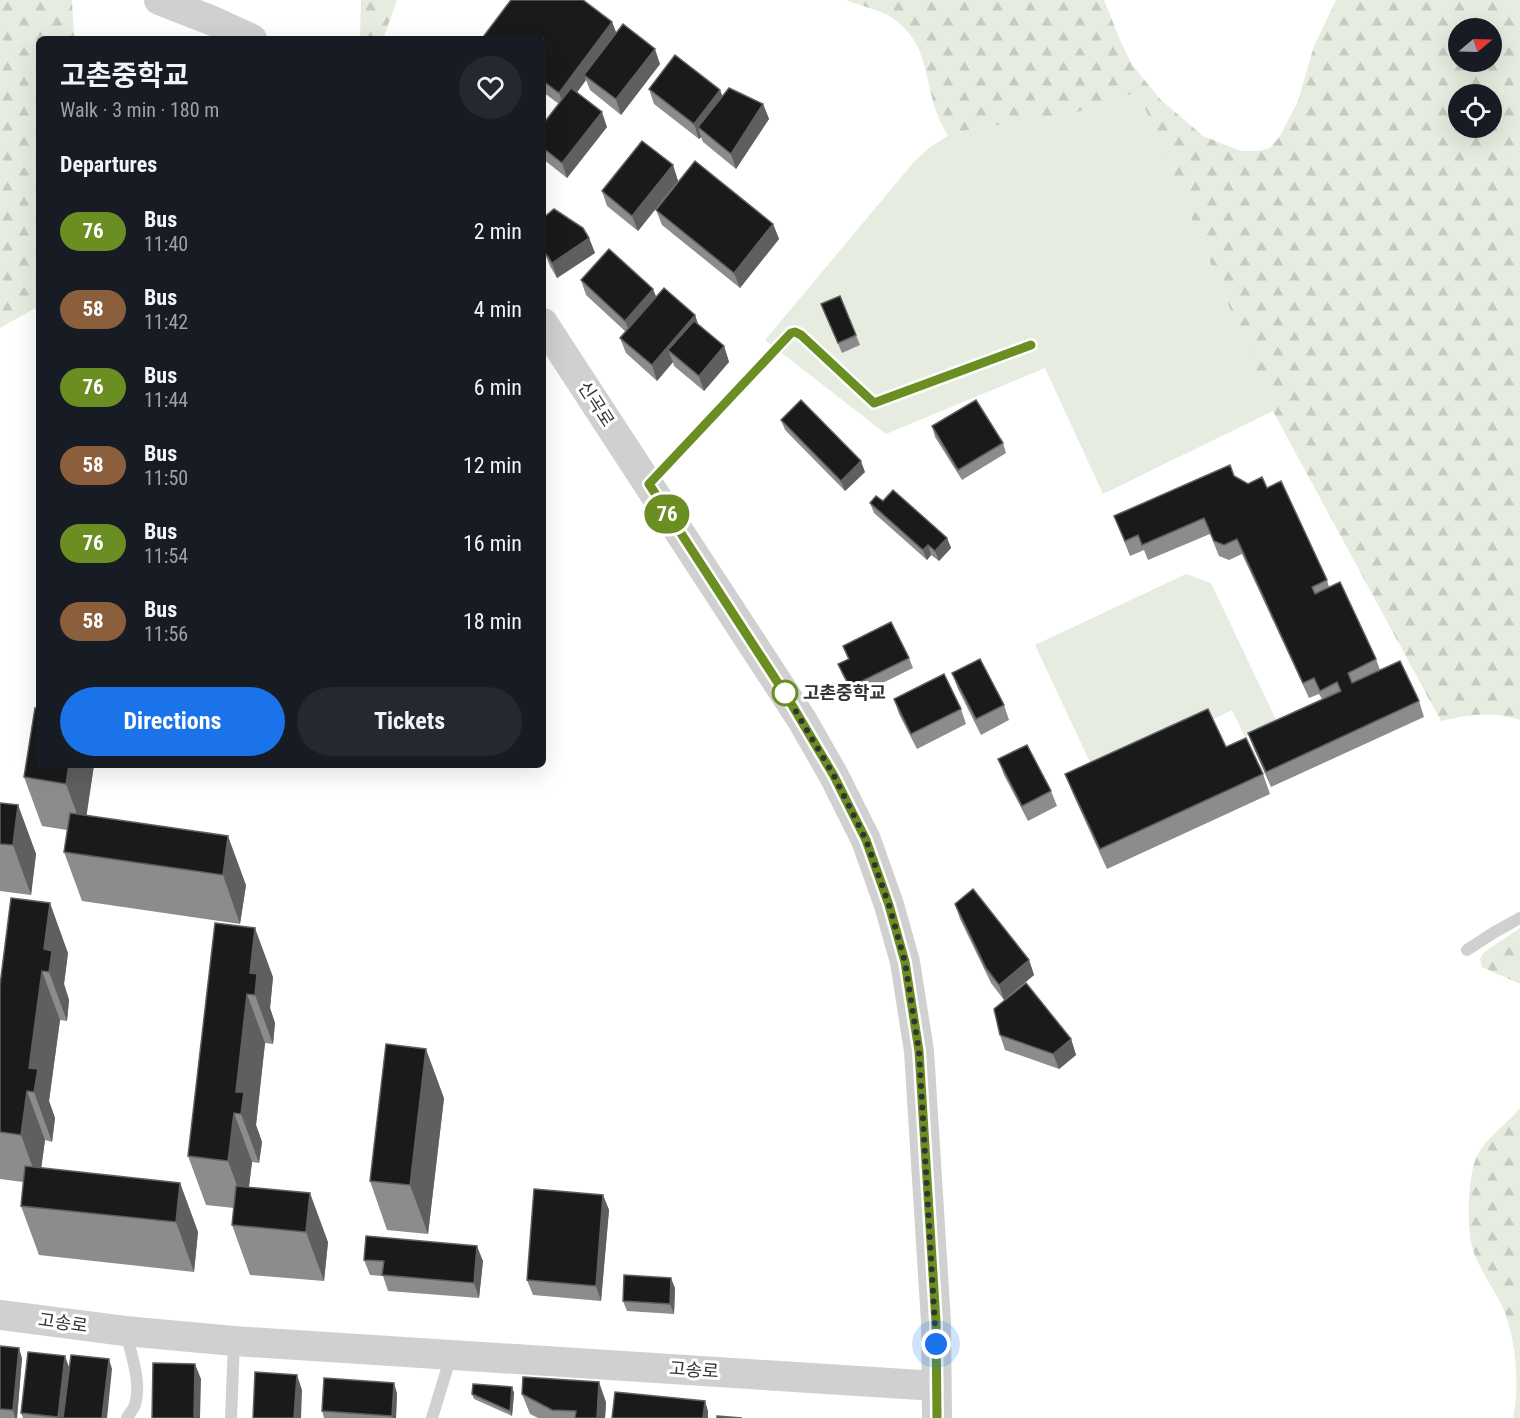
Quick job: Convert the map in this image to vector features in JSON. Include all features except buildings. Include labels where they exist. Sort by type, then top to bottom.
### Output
[{"type":"street","points":[[159,0],[246,36]]},
{"type":"street","name":"신곡로","points":[[546,328],[795,710],[866,840],[889,905],[905,962],[919,1051],[936,1322],[937,1418]]},
{"type":"street","name":"고송로","points":[[0,1315],[125,1331],[234,1341],[936,1386]]},
{"type":"lane","points":[[649,484],[791,333],[801,335],[874,403],[1031,345]]},
{"type":"lane","points":[[1467,950],[1520,918]]},
{"type":"lane","points":[[125,1331],[136,1391],[135,1406],[127,1418]]},
{"type":"lane","points":[[231,1418],[234,1341]]},
{"type":"lane","points":[[432,1418],[451,1354]]},
{"type":"green space","points":[[0,0],[72,0],[74,36],[36,36],[36,308],[0,328]]},
{"type":"green space","points":[[361,0],[397,0],[384,36],[360,36]]},
{"type":"green space","points":[[846,0],[1104,0],[1132,65],[1160,99],[1203,136],[1241,151],[1258,151],[1270,148],[1280,136],[1298,101],[1314,46],[1336,0],[1520,0],[1520,720],[1500,715],[1481,714],[1441,721],[1273,411],[1138,92],[1075,113],[968,130],[948,136],[935,107],[917,45],[904,27],[889,16]]},
{"type":"green space","points":[[1138,92],[1273,411],[1103,494],[1045,368],[886,434],[765,340],[914,162],[930,147],[948,136],[968,130],[1075,113]]},
{"type":"green space","points":[[1186,574],[1211,583],[1277,722],[1245,737],[1232,710],[1096,775],[1035,645]]},
{"type":"green space","points":[[1520,928],[1520,984],[1482,967],[1480,959],[1483,953]]},
{"type":"green space","points":[[1520,1108],[1520,1418],[1513,1418],[1516,1382],[1511,1334],[1503,1308],[1473,1249],[1469,1211],[1470,1186],[1477,1156],[1486,1142]]},
{"type":"bus line","name":"76","points":[[937,1418],[936,1322],[919,1051],[905,962],[889,905],[866,840],[834,776],[802,720],[649,484],[791,333],[801,335],[874,403],[1031,345]]},
{"type":"place","name":"고촌중학교","points":[[785,693]]},
{"type":"route","points":[[785,693],[834,776],[866,840],[889,905],[905,962],[919,1051],[936,1344]]}]
